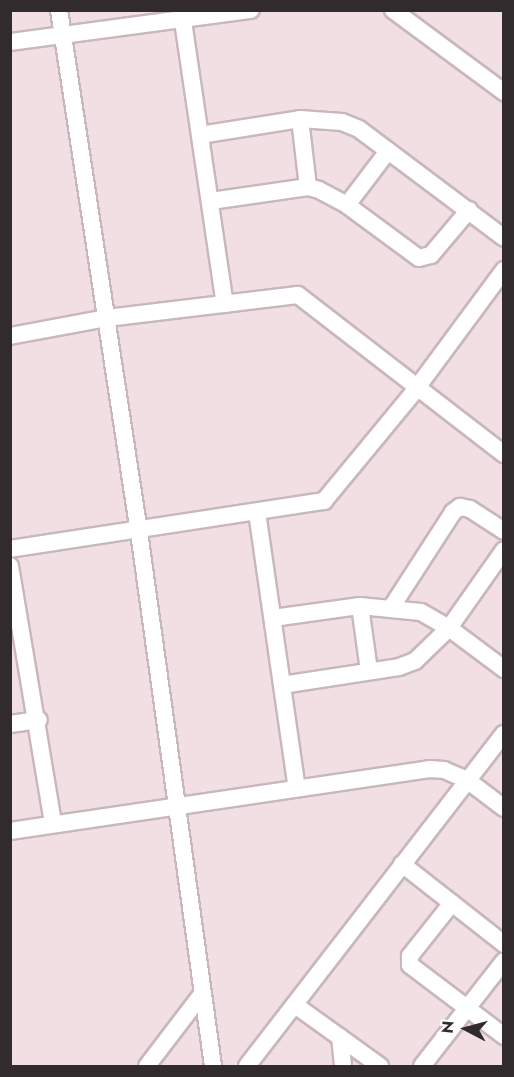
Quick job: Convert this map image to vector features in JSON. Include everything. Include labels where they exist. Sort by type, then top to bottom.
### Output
[{"type":"street","points":[[59,10],[140,532],[213,1066]]},
{"type":"street","points":[[10,42],[183,21],[251,10]]},
{"type":"street","points":[[393,10],[504,92]]},
{"type":"street","points":[[183,21],[225,304]]},
{"type":"street","points":[[200,135],[300,119],[342,122],[359,129],[504,238]]},
{"type":"street","points":[[300,119],[308,188]]},
{"type":"street","points":[[347,205],[388,151]]},
{"type":"street","points":[[211,201],[308,188],[347,205],[419,258],[431,255],[469,210]]},
{"type":"street","points":[[10,549],[140,532],[324,501],[417,387],[504,270]]},
{"type":"street","points":[[10,336],[107,318],[298,295],[504,454]]},
{"type":"street","points":[[391,608],[453,512],[460,507],[470,509],[504,531]]},
{"type":"street","points":[[257,512],[297,788]]},
{"type":"street","points":[[282,685],[415,661],[449,628],[504,550]]},
{"type":"street","points":[[10,566],[19,655],[39,720],[53,823]]},
{"type":"street","points":[[273,618],[360,606],[421,612],[449,628],[504,669]]},
{"type":"street","points":[[360,606],[369,671]]},
{"type":"street","points":[[10,724],[39,720]]},
{"type":"street","points":[[247,1066],[504,735]]},
{"type":"street","points":[[10,831],[429,769],[444,770],[467,780],[504,808]]},
{"type":"street","points":[[402,864],[504,944]]},
{"type":"street","points":[[452,903],[409,960],[504,1036]]},
{"type":"street","points":[[422,1066],[504,961]]},
{"type":"street","points":[[147,1066],[202,994]]},
{"type":"street","points":[[295,1005],[380,1066]]},
{"type":"street","points":[[340,1037],[343,1066]]}]
